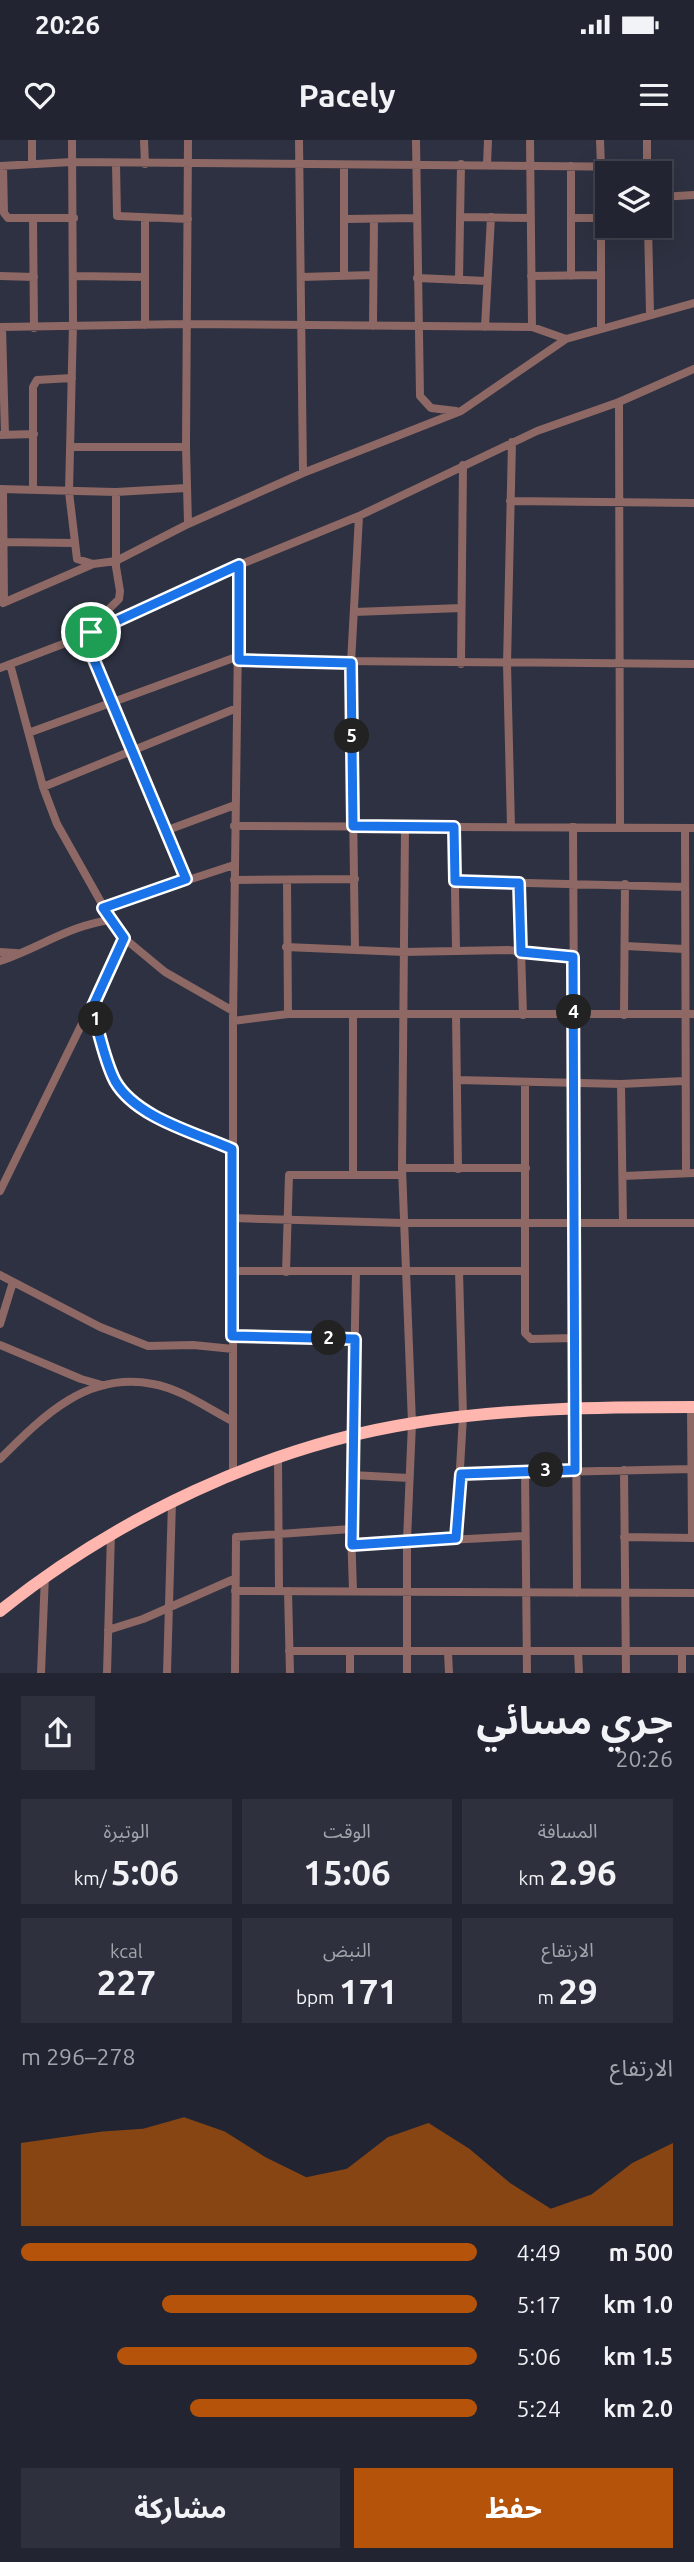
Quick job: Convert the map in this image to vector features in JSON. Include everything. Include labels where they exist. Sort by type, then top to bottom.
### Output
[{"type":"highway","points":[[0,1611],[45,1575],[110,1534],[172,1502],[278,1458],[354,1435],[463,1416],[574,1408],[693,1407]]},
{"type":"street","points":[[32,140],[32,164]]},
{"type":"street","points":[[72,140],[74,276],[69,492],[77,559],[93,564]]},
{"type":"street","points":[[144,140],[145,164]]},
{"type":"street","points":[[188,140],[188,524]]},
{"type":"street","points":[[299,140],[303,473]]},
{"type":"street","points":[[416,140],[420,396],[431,408],[461,411]]},
{"type":"street","points":[[487,165],[488,140]]},
{"type":"street","points":[[530,140],[532,327]]},
{"type":"street","points":[[600,140],[601,161]]},
{"type":"street","points":[[647,140],[647,161]]},
{"type":"street","points":[[74,218],[5,216],[1,166],[72,162],[188,165],[595,166]]},
{"type":"street","points":[[116,163],[117,216],[188,219]]},
{"type":"street","points":[[459,279],[461,164]]},
{"type":"street","points":[[344,165],[344,276]]},
{"type":"street","points":[[571,166],[571,276]]},
{"type":"street","points":[[672,196],[694,195]]},
{"type":"street","points":[[462,216],[531,219]]},
{"type":"street","points":[[485,327],[491,217]]},
{"type":"street","points":[[33,218],[34,328]]},
{"type":"street","points":[[145,218],[145,325]]},
{"type":"street","points":[[346,219],[417,218]]},
{"type":"street","points":[[572,218],[595,219]]},
{"type":"street","points":[[373,326],[374,219]]},
{"type":"street","points":[[601,328],[603,238]]},
{"type":"street","points":[[648,238],[650,313]]},
{"type":"street","points":[[301,277],[373,275]]},
{"type":"street","points":[[531,276],[601,275]]},
{"type":"street","points":[[0,276],[34,277]]},
{"type":"street","points":[[74,276],[145,276]]},
{"type":"street","points":[[417,278],[487,281]]},
{"type":"street","points":[[186,488],[116,492],[1,489],[2,603],[93,564],[116,561],[188,524],[303,473],[461,411],[566,339],[650,313],[694,303]]},
{"type":"street","points":[[34,434],[2,435],[1,327],[73,328],[187,324],[532,327],[566,339]]},
{"type":"street","points":[[0,668],[88,634],[239,565],[359,516],[512,442],[620,402],[694,369]]},
{"type":"street","points":[[33,489],[34,383],[37,380],[72,378]]},
{"type":"street","points":[[620,402],[620,827]]},
{"type":"street","points":[[511,827],[507,664],[512,442]]},
{"type":"street","points":[[72,447],[186,447]]},
{"type":"street","points":[[461,664],[463,465]]},
{"type":"street","points":[[88,634],[119,599],[116,492]]},
{"type":"street","points":[[510,501],[694,503]]},
{"type":"street","points":[[355,948],[351,663],[359,516]]},
{"type":"street","points":[[3,542],[74,543]]},
{"type":"street","points":[[233,1477],[234,805],[239,565]]},
{"type":"street","points":[[354,612],[461,608]]},
{"type":"street","points":[[88,634],[111,703],[186,879]]},
{"type":"street","points":[[31,732],[239,658],[351,663],[694,663]]},
{"type":"street","points":[[10,664],[31,732],[43,787],[57,824],[103,908],[124,938],[165,972],[233,1011]]},
{"type":"street","points":[[43,787],[237,708]]},
{"type":"street","points":[[165,831],[234,805]]},
{"type":"street","points":[[234,826],[690,828],[684,949],[690,1014],[684,1081],[690,1173],[623,1175]]},
{"type":"street","points":[[405,827],[401,1014],[402,1171],[412,1423],[407,1540],[407,1673]]},
{"type":"street","points":[[454,827],[456,950]]},
{"type":"street","points":[[573,827],[576,1083],[573,1338],[577,1592]]},
{"type":"street","points":[[103,908],[234,865]]},
{"type":"street","points":[[234,880],[355,879]]},
{"type":"street","points":[[287,880],[288,1014]]},
{"type":"street","points":[[455,881],[685,887]]},
{"type":"street","points":[[519,883],[523,1015]]},
{"type":"street","points":[[624,1015],[625,884]]},
{"type":"street","points":[[0,961],[23,954],[73,927],[111,920]]},
{"type":"street","points":[[0,1191],[124,938]]},
{"type":"street","points":[[626,946],[684,949]]},
{"type":"street","points":[[286,947],[404,952],[521,952],[573,957]]},
{"type":"street","points":[[0,952],[23,954]]},
{"type":"street","points":[[92,1008],[115,1081],[131,1100],[152,1113],[232,1149]]},
{"type":"street","points":[[233,1021],[288,1014],[690,1014]]},
{"type":"street","points":[[456,1014],[458,1169]]},
{"type":"street","points":[[353,1016],[353,1172]]},
{"type":"street","points":[[457,1080],[621,1084],[684,1081]]},
{"type":"street","points":[[525,1082],[527,1337],[573,1338]]},
{"type":"street","points":[[621,1084],[623,1223]]},
{"type":"street","points":[[286,1272],[289,1175],[526,1168]]},
{"type":"street","points":[[232,1218],[404,1223],[694,1223]]},
{"type":"street","points":[[233,1271],[525,1271]]},
{"type":"street","points":[[456,1538],[463,1416],[459,1271]]},
{"type":"street","points":[[353,1591],[351,1528],[356,1272]]},
{"type":"street","points":[[0,1275],[100,1327],[148,1346],[194,1345],[233,1349]]},
{"type":"street","points":[[0,1324],[13,1282]]},
{"type":"street","points":[[232,1336],[355,1339]]},
{"type":"street","points":[[0,1345],[80,1379],[102,1385],[153,1384],[173,1390],[232,1421]]},
{"type":"street","points":[[0,1459],[66,1398],[102,1385]]},
{"type":"street","points":[[624,1537],[693,1538],[693,1407]]},
{"type":"street","points":[[278,1458],[278,1535],[290,1673]]},
{"type":"street","points":[[461,1474],[692,1469]]},
{"type":"street","points":[[624,1470],[626,1673]]},
{"type":"street","points":[[525,1471],[524,1592],[527,1673]]},
{"type":"street","points":[[352,1475],[409,1478]]},
{"type":"street","points":[[167,1673],[172,1502]]},
{"type":"street","points":[[235,1673],[236,1537],[351,1528]]},
{"type":"street","points":[[107,1673],[110,1534]]},
{"type":"street","points":[[352,1545],[407,1540],[524,1536]]},
{"type":"street","points":[[41,1673],[45,1575]]},
{"type":"street","points":[[108,1630],[234,1579]]},
{"type":"street","points":[[235,1591],[694,1593]]},
{"type":"street","points":[[289,1651],[694,1651]]},
{"type":"street","points":[[448,1651],[449,1673]]},
{"type":"street","points":[[578,1651],[579,1673]]},
{"type":"street","points":[[350,1652],[350,1673]]},
{"type":"street","points":[[682,1652],[682,1673]]},
{"type":"route","points":[[239,565],[239,660],[351,663],[353,826],[454,827],[455,881],[519,883],[521,952],[573,957],[576,1083],[573,1338],[575,1470],[461,1474],[456,1538],[352,1545],[355,1339],[232,1336],[232,1149],[152,1113],[131,1100],[115,1081],[92,1008],[124,938],[103,908],[186,879],[84,636],[91,632],[239,565]]}]
